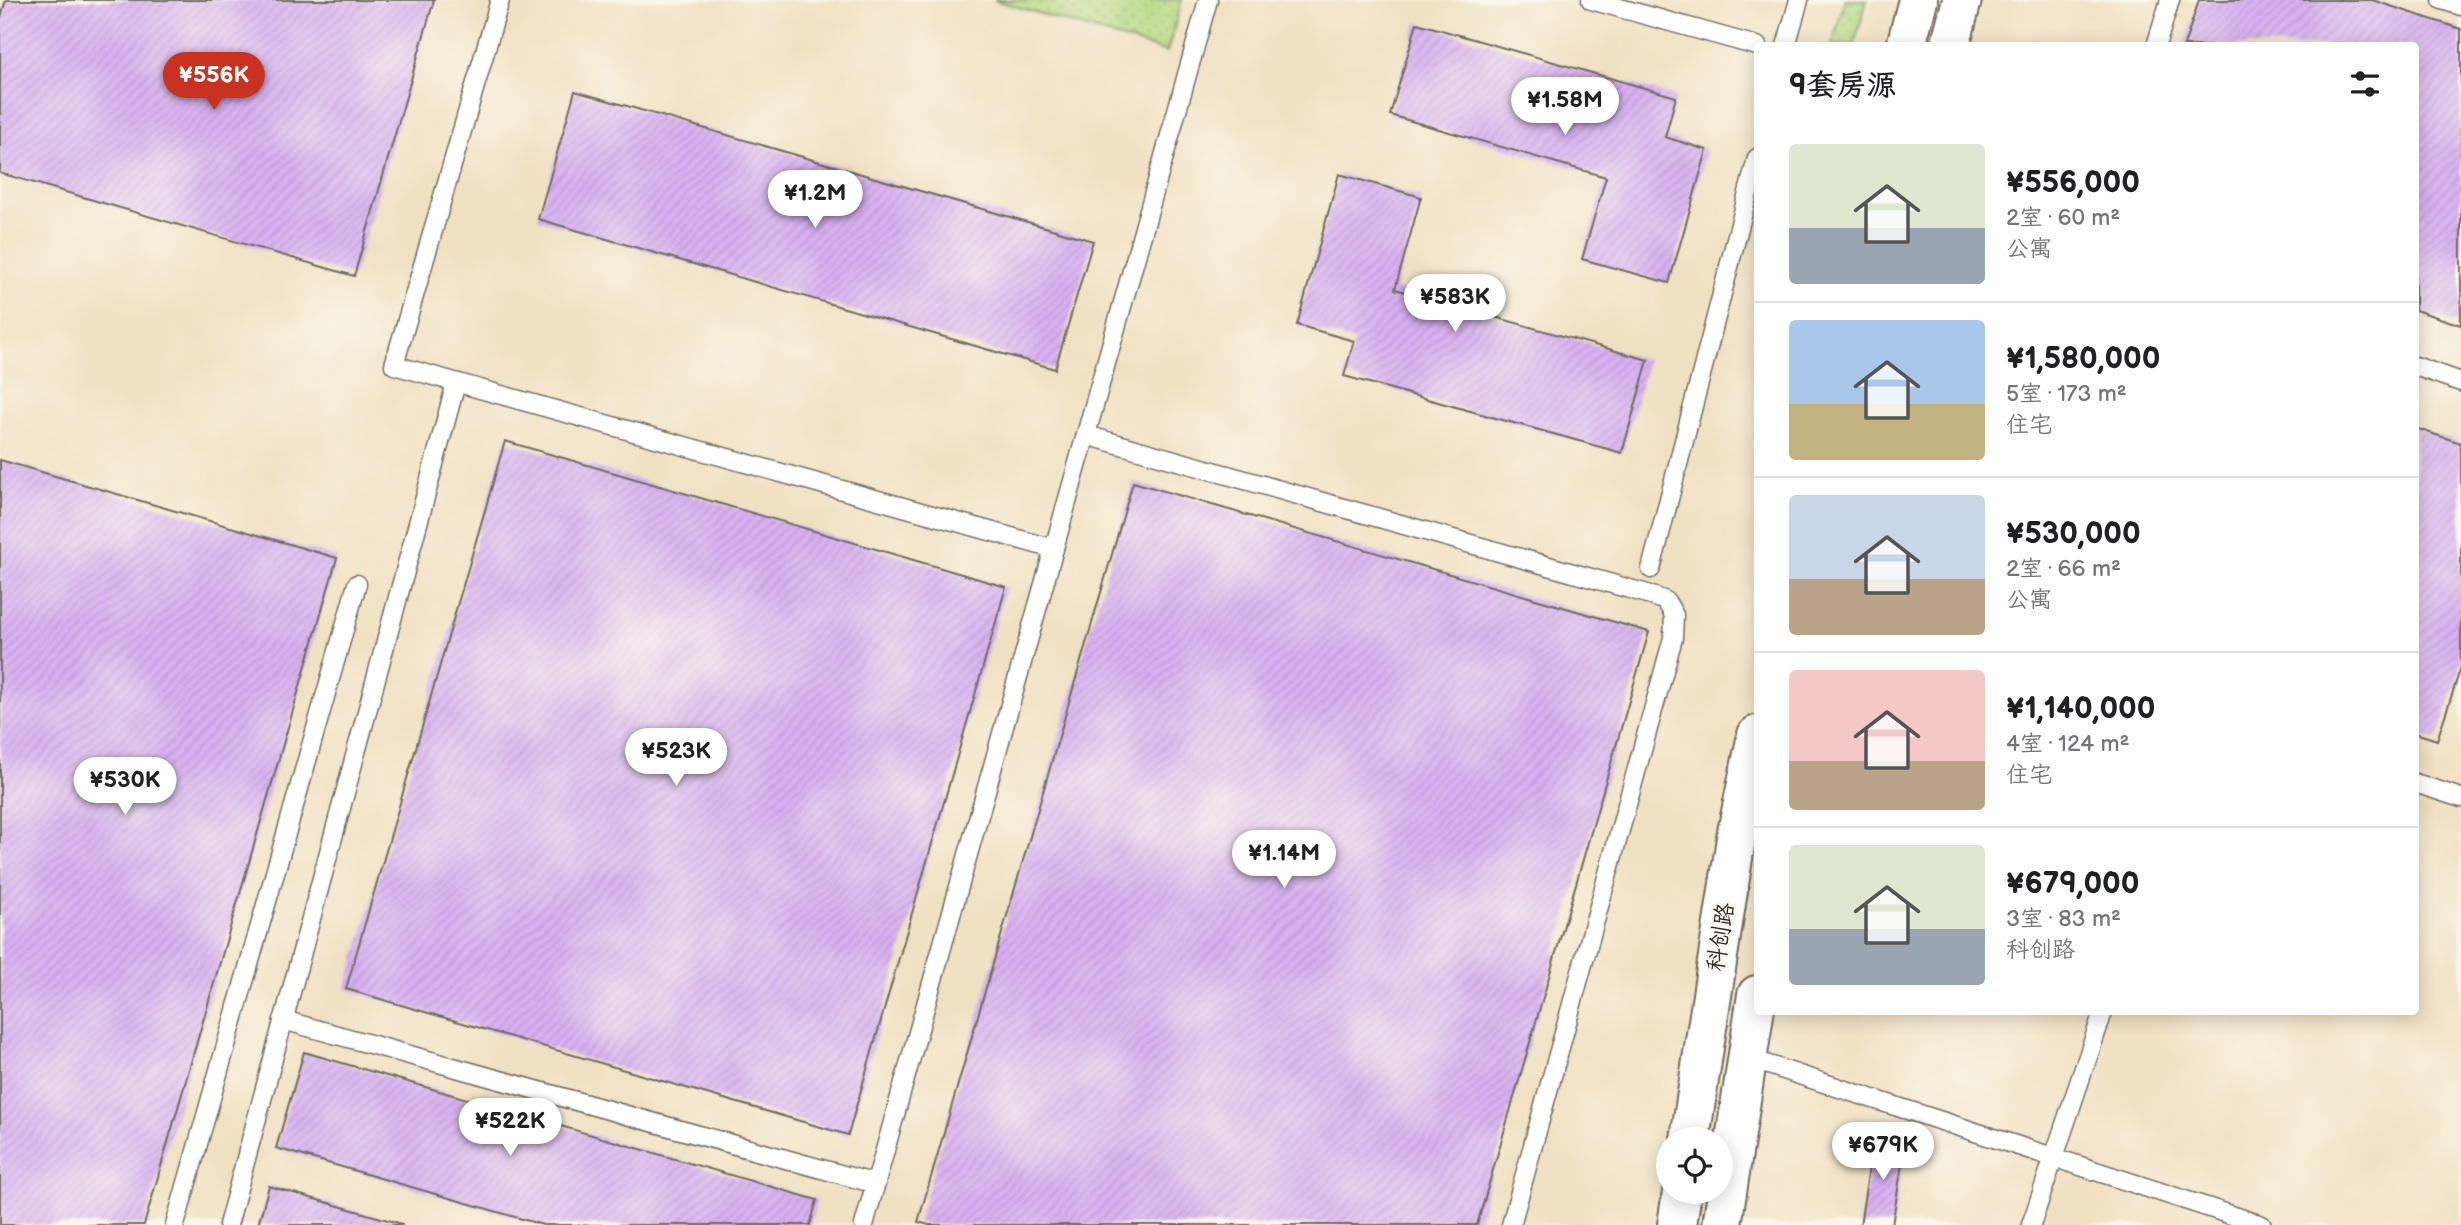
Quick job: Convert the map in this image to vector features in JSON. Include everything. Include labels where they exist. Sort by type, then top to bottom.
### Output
[{"type":"street","points":[[1907,42],[1917,0]]},
{"type":"street","points":[[1951,42],[1962,0]]},
{"type":"street","name":"科创路","points":[[1692,1127],[1737,832],[1754,750]]},
{"type":"street","points":[[1722,1225],[1754,1014]]},
{"type":"street","points":[[1677,1225],[1680,1204]]},
{"type":"lane","points":[[500,0],[394,365],[1054,549]]},
{"type":"lane","points":[[864,1225],[1208,0]]},
{"type":"lane","points":[[1591,0],[1754,45]]},
{"type":"lane","points":[[1787,42],[1799,0]]},
{"type":"lane","points":[[2157,42],[2170,0]]},
{"type":"lane","points":[[2442,0],[2461,6]]},
{"type":"lane","points":[[1651,569],[1754,170]]},
{"type":"lane","points":[[2419,367],[2461,382]]},
{"type":"lane","points":[[228,1225],[456,383]]},
{"type":"lane","points":[[1086,435],[1644,593],[1666,601],[1674,615],[1673,638],[1511,1225]]},
{"type":"lane","points":[[175,1225],[358,584]]},
{"type":"lane","points":[[2419,784],[2461,798]]},
{"type":"lane","points":[[2031,1225],[2102,1015]]},
{"type":"lane","points":[[284,1020],[876,1184]]},
{"type":"lane","points":[[1747,1058],[2262,1225]]},
{"type":"green space","points":[[994,0],[1182,0],[1167,52]]},
{"type":"green space","points":[[1845,0],[1867,0],[1855,42],[1833,42]]},
{"type":"building","points":[[6,0],[434,0],[354,276],[0,173],[0,20]]},
{"type":"building","points":[[2199,0],[2372,0],[2461,29],[2461,325],[2419,311],[2419,42],[2185,42]]},
{"type":"building","points":[[1417,23],[1676,97],[1665,137],[1707,150],[1669,283],[1582,259],[1606,177],[1390,115]]},
{"type":"building","points":[[575,91],[1093,241],[1055,369],[538,219]]},
{"type":"building","points":[[1339,174],[1421,197],[1395,289],[1648,360],[1622,453],[1344,376],[1354,341],[1297,325]]},
{"type":"building","points":[[2419,429],[2461,443],[2461,667],[2437,740],[2419,734]]},
{"type":"building","points":[[505,441],[1006,587],[848,1135],[346,989]]},
{"type":"building","points":[[0,460],[337,558],[144,1225],[0,1225]]},
{"type":"building","points":[[1133,482],[1649,632],[1477,1225],[929,1225],[918,1222]]},
{"type":"building","points":[[304,1052],[817,1200],[810,1225],[543,1225],[276,1148]]},
{"type":"building","points":[[1874,1136],[1906,1141],[1892,1225],[1860,1225]]},
{"type":"building","points":[[269,1186],[402,1224],[402,1225],[258,1225]]}]
